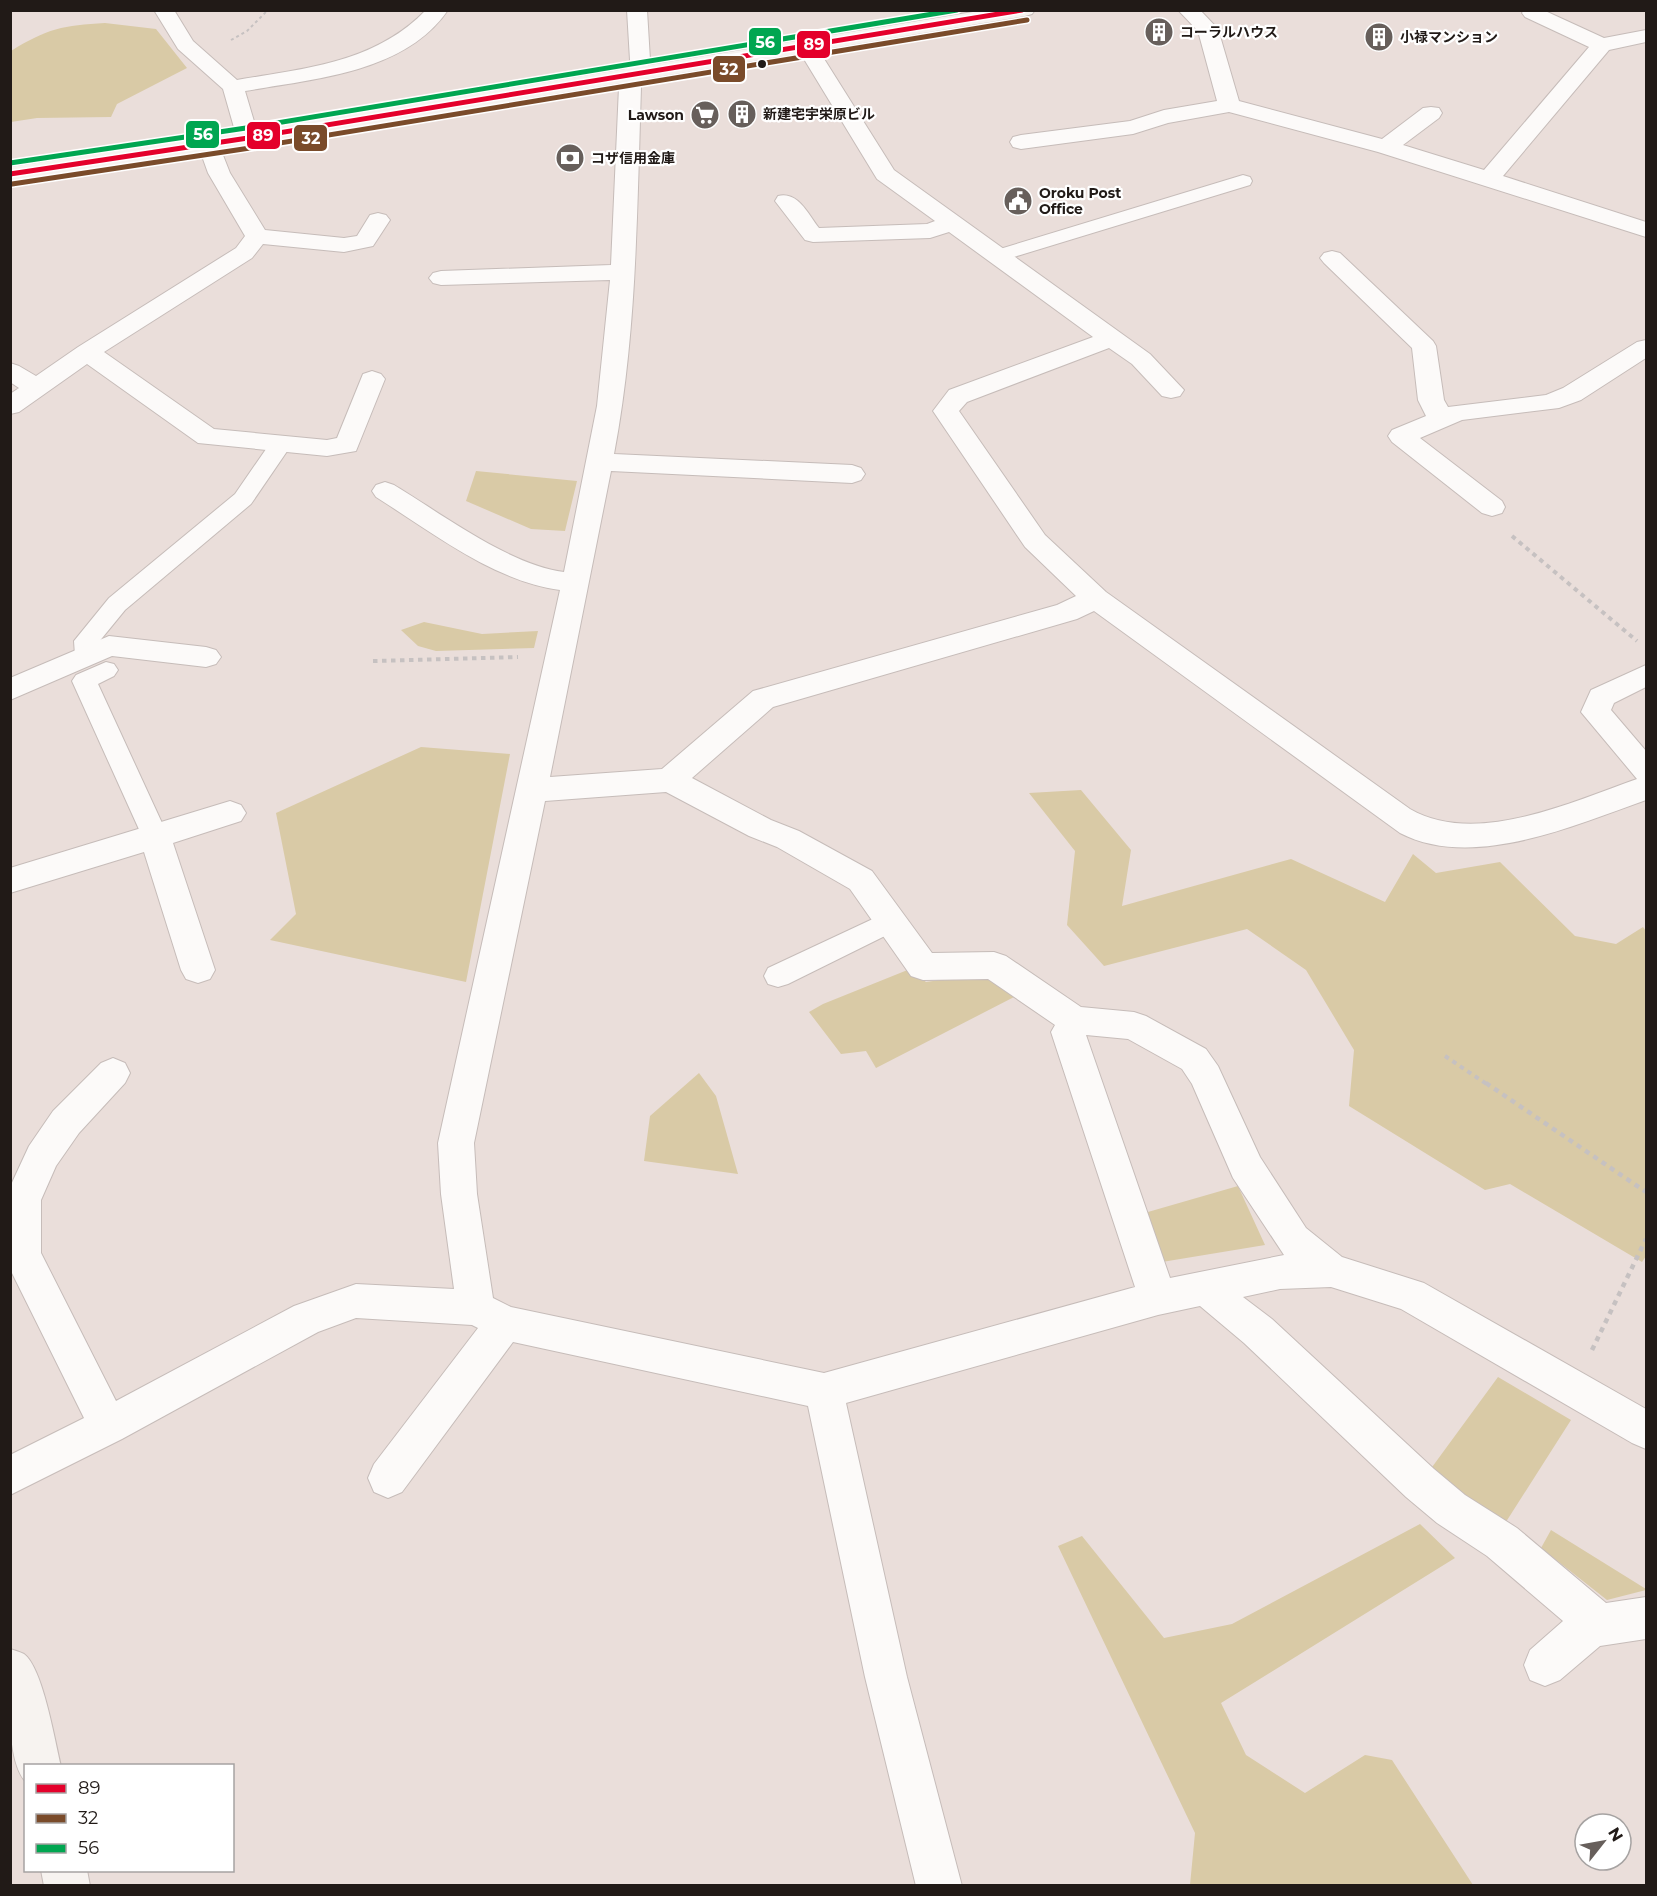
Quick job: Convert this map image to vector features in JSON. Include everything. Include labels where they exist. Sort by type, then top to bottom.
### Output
[{"type":"main road","points":[[10,174],[209,145],[1025,10]]},
{"type":"main road","points":[[10,1670],[21,1692],[39,1764]]},
{"type":"street","points":[[164,10],[190,51],[233,87],[239,114],[248,138]]},
{"type":"street","points":[[233,87],[351,62],[382,52],[413,34],[438,10]]},
{"type":"street","points":[[388,1478],[491,1315],[459,1194],[456,1143],[561,656],[601,462],[610,406],[623,272],[630,87],[640,60],[637,10]]},
{"type":"street","points":[[1188,10],[1208,29],[1229,105]]},
{"type":"street","points":[[1532,13],[1602,45],[1647,36]]},
{"type":"street","points":[[1489,179],[1602,45]]},
{"type":"street","points":[[806,46],[885,174],[1141,359],[1170,390]]},
{"type":"street","points":[[1021,142],[1133,127],[1164,117],[1229,105],[1386,147],[1647,230]]},
{"type":"street","points":[[1386,147],[1431,113]]},
{"type":"street","points":[[209,145],[219,173],[257,236]]},
{"type":"street","points":[[786,201],[813,235],[930,231],[951,223]]},
{"type":"street","points":[[257,236],[344,245],[364,241],[378,220]]},
{"type":"street","points":[[10,406],[87,352],[244,253],[257,236]]},
{"type":"street","points":[[1332,258],[1424,346],[1431,400],[1441,420]]},
{"type":"street","points":[[441,278],[623,272]]},
{"type":"street","points":[[1111,339],[958,396],[946,411],[1035,541],[1096,599],[1399,817],[1421,829],[1454,834],[1495,834],[1524,828],[1647,788]]},
{"type":"street","points":[[1492,507],[1401,436],[1457,413],[1550,402],[1572,394],[1647,347]]},
{"type":"street","points":[[87,352],[207,437],[327,448],[347,445],[372,379]]},
{"type":"street","points":[[10,371],[36,387]]},
{"type":"street","points":[[601,462],[852,474]]},
{"type":"street","points":[[385,491],[501,562],[539,578],[576,583]]},
{"type":"street","points":[[670,780],[763,699],[1067,612],[1096,599]]},
{"type":"street","points":[[10,690],[97,663],[109,646],[206,657]]},
{"type":"street","points":[[1647,675],[1601,697],[1596,712],[1647,771]]},
{"type":"street","points":[[532,790],[670,780],[861,880],[923,966],[994,965],[1074,1020],[1134,1026],[1194,1059],[1206,1076],[1246,1167],[1293,1240],[1331,1270]]},
{"type":"street","points":[[10,881],[230,813]]},
{"type":"street","points":[[155,836],[198,970]]},
{"type":"street","points":[[1074,1020],[1068,1032],[1158,1298]]},
{"type":"street","points":[[108,1426],[22,1254],[23,1200],[42,1157],[66,1122],[113,1073]]},
{"type":"street","points":[[10,1476],[108,1426],[307,1318],[356,1301],[491,1315],[824,1391],[1158,1298],[1280,1272],[1331,1270],[1411,1295],[1647,1430]]},
{"type":"street","points":[[1208,1287],[1218,1300],[1258,1331],[1420,1483],[1451,1509],[1502,1542],[1595,1622],[1599,1625],[1647,1618]]},
{"type":"street","points":[[824,1391],[886,1677],[939,1886]]},
{"type":"street","points":[[1545,1665],[1595,1622]]},
{"type":"lane","points":[[997,256],[1243,181]]},
{"type":"lane","points":[[155,836],[84,681],[97,663],[86,641],[117,604],[243,499],[281,444]]},
{"type":"lane","points":[[778,976],[892,921]]},
{"type":"path","points":[[190,51],[233,40],[247,31],[268,10]]},
{"type":"path","points":[[1492,507],[1495,522],[1638,641]]},
{"type":"path","points":[[373,661],[561,656]]},
{"type":"path","points":[[1445,1056],[1647,1192]]},
{"type":"path","points":[[1573,1389],[1647,1239]]},
{"type":"shaded area","points":[[105,23],[156,29],[187,68],[117,104],[111,117],[37,118],[11,122],[11,51],[45,33],[78,25]]},
{"type":"shaded area","points":[[476,471],[577,481],[565,531],[531,529],[466,501]]},
{"type":"shaded area","points":[[424,622],[482,634],[538,631],[534,648],[436,651],[418,646],[401,630]]},
{"type":"shaded area","points":[[421,747],[510,754],[466,982],[270,940],[296,914],[276,813]]},
{"type":"shaded area","points":[[1081,790],[1131,850],[1122,906],[1291,859],[1385,902],[1413,854],[1436,873],[1500,862],[1575,936],[1616,944],[1643,927],[1646,931],[1646,1256],[1642,1262],[1510,1184],[1485,1190],[1349,1106],[1354,1050],[1306,970],[1247,929],[1104,966],[1067,925],[1075,851],[1029,793]]},
{"type":"shaded area","points":[[910,969],[926,982],[954,978],[992,979],[1016,996],[876,1068],[866,1051],[841,1054],[809,1012],[823,1004]]},
{"type":"shaded area","points":[[699,1073],[716,1096],[738,1174],[644,1161],[650,1116]]},
{"type":"shaded area","points":[[1238,1186],[1265,1245],[1162,1262],[1141,1214]]},
{"type":"shaded area","points":[[1498,1377],[1571,1420],[1504,1525],[1427,1474]]},
{"type":"shaded area","points":[[1420,1524],[1455,1558],[1221,1703],[1246,1755],[1305,1793],[1365,1755],[1392,1760],[1473,1885],[1190,1885],[1195,1833],[1058,1546],[1082,1536],[1164,1638],[1232,1624]]},
{"type":"shaded area","points":[[1551,1530],[1646,1590],[1607,1600],[1541,1548]]},
{"type":"transit line","name":"56","points":[[10,163],[246,128],[957,10]]},
{"type":"transit line","name":"89","points":[[10,174],[248,138],[1022,10]]},
{"type":"transit line","name":"32","points":[[12,184],[250,148],[1027,20]]},
{"type":"place","name":"コーラルハウス","points":[[1159,32]]},
{"type":"place","name":"小禄マンション","points":[[1379,37]]},
{"type":"place","name":"新建宅宇栄原ビル","points":[[742,114]]},
{"type":"place","name":"Lawson","points":[[705,115]]},
{"type":"place","name":"コザ信用金庫","points":[[570,158]]},
{"type":"place","name":"Oroku Post Office","points":[[1018,201]]}]
